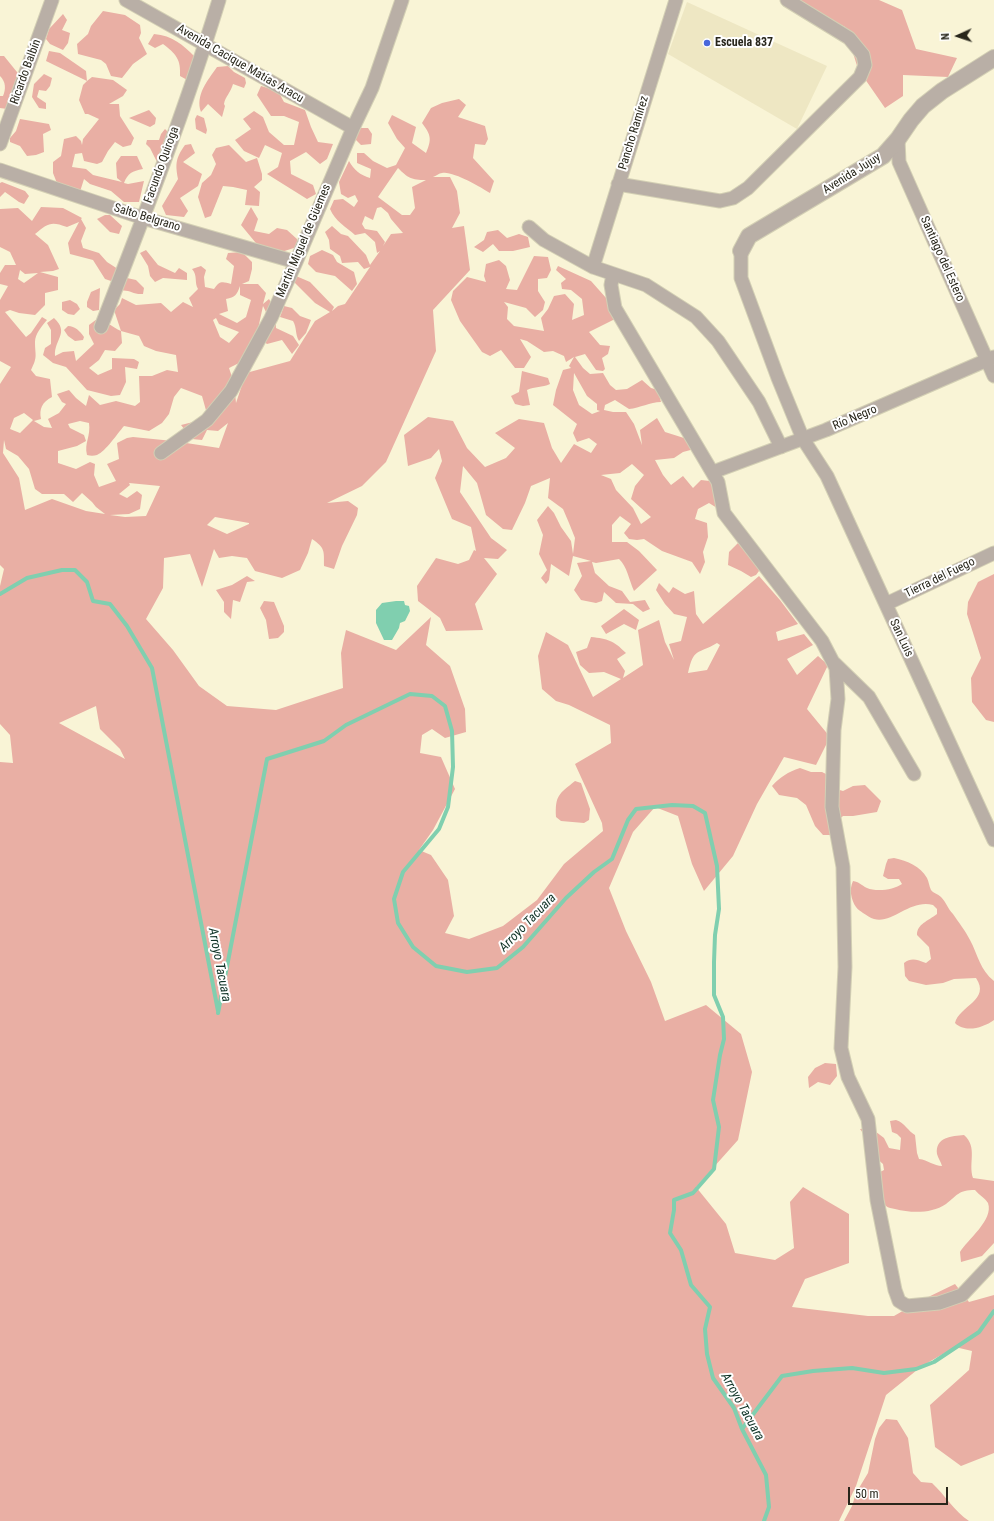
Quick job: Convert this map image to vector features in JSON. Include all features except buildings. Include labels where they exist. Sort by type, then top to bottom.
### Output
[{"type":"street","name":"Ricardo Balbín","points":[[0,144],[52,0]]},
{"type":"street","name":"Avenida Cacique Matías Aracu","points":[[126,0],[353,128]]},
{"type":"street","name":"Facundo Quiroga","points":[[101,327],[143,218],[205,44],[219,0]]},
{"type":"street","name":"Martín Miguel de Güemes","points":[[161,453],[207,420],[231,391],[271,318],[353,128],[372,88],[402,0]]},
{"type":"street","name":"Pancho Ramírez","points":[[593,267],[676,0]]},
{"type":"street","points":[[618,184],[720,201],[733,198],[748,188],[860,77],[865,65],[863,55],[849,38],[787,0]]},
{"type":"street","name":"Avenida Jujuy","points":[[741,251],[749,236],[883,156],[923,106],[942,91],[994,58]]},
{"type":"street","name":"Santiago del Estero","points":[[898,139],[899,162],[991,359],[994,376]]},
{"type":"street","name":"Salto Belgrano","points":[[0,170],[143,218],[296,262]]},
{"type":"street","points":[[530,227],[544,240],[593,267],[646,285],[696,317],[718,341],[759,402],[781,446]]},
{"type":"street","name":"San Luis","points":[[741,251],[741,278],[778,378],[803,439],[827,476],[994,840]]},
{"type":"street","points":[[613,274],[611,285],[615,308],[713,472],[718,482],[724,513],[822,641],[836,668],[838,699],[834,730],[832,807],[842,867],[845,967],[841,1048],[848,1077],[868,1118],[877,1200],[894,1290],[899,1300],[907,1306],[939,1304],[962,1295],[994,1261]]},
{"type":"street","name":"Río Negro","points":[[713,472],[826,430],[991,359]]},
{"type":"street","name":"Tierra del Fuego","points":[[886,604],[994,553]]},
{"type":"street","points":[[834,663],[869,697],[914,774]]},
{"type":"shaded area","points":[[795,0],[879,0],[902,10],[916,49],[957,58],[948,77],[903,75],[903,96],[885,108],[858,69],[845,27]]},
{"type":"shaded area","points":[[687,2],[827,66],[797,129],[668,54]]},
{"type":"shaded area","points":[[103,11],[125,15],[140,25],[141,33],[139,38],[147,54],[133,64],[122,78],[111,76],[106,64],[101,60],[78,54],[77,44],[88,34],[91,26]]},
{"type":"shaded area","points":[[63,14],[67,20],[62,30],[70,33],[68,43],[63,50],[50,44],[46,39],[49,29]]},
{"type":"shaded area","points":[[154,34],[177,41],[195,57],[189,81],[180,76],[180,65],[177,57],[171,51],[163,44],[155,48],[148,44]]},
{"type":"shaded area","points":[[49,51],[60,53],[86,71],[87,81],[46,61]]},
{"type":"shaded area","points":[[0,56],[4,56],[21,77],[21,83],[12,91],[7,109],[0,108],[0,96],[3,96],[5,88],[0,76]]},
{"type":"shaded area","points":[[228,66],[234,72],[245,78],[246,83],[244,88],[233,84],[224,104],[225,106],[222,117],[208,104],[201,112],[201,94],[206,82],[217,67]]},
{"type":"shaded area","points":[[44,74],[52,78],[50,86],[46,91],[39,90],[37,97],[46,103],[46,109],[39,108],[32,97],[34,84]]},
{"type":"shaded area","points":[[92,77],[113,80],[127,90],[123,96],[109,104],[119,104],[120,116],[134,138],[131,145],[123,147],[115,142],[102,162],[97,164],[84,161],[82,153],[75,154],[72,167],[86,169],[93,175],[122,182],[117,178],[116,163],[121,156],[137,156],[143,169],[131,173],[124,183],[128,184],[144,181],[139,202],[124,202],[111,191],[90,184],[84,179],[78,198],[62,196],[53,173],[53,162],[61,156],[64,139],[76,136],[81,141],[82,145],[83,139],[99,119],[85,114],[79,100],[83,85]]},
{"type":"shaded area","points":[[261,86],[278,91],[284,102],[305,110],[318,142],[333,144],[327,159],[320,164],[306,152],[290,161],[291,174],[313,185],[316,194],[307,199],[267,174],[278,167],[282,153],[265,145],[259,158],[244,151],[235,140],[251,129],[243,119],[254,111],[263,117],[269,132],[284,145],[294,145],[299,122],[284,116],[271,116],[257,95]]},
{"type":"shaded area","points":[[459,99],[466,105],[458,117],[485,126],[488,139],[485,145],[475,144],[473,158],[494,181],[490,193],[452,174],[441,173],[433,177],[450,177],[457,191],[460,213],[452,228],[464,226],[470,270],[433,310],[436,351],[386,462],[362,486],[327,503],[348,501],[358,508],[357,515],[342,546],[334,569],[324,566],[322,547],[312,539],[308,553],[300,570],[282,578],[255,571],[247,558],[232,556],[219,558],[214,549],[202,587],[190,554],[164,558],[163,588],[146,619],[173,650],[199,686],[227,706],[276,710],[343,688],[341,653],[346,630],[396,650],[431,617],[426,645],[450,666],[465,709],[466,732],[445,738],[432,729],[422,735],[420,753],[441,757],[455,789],[433,830],[419,850],[431,855],[448,880],[454,916],[445,933],[469,939],[503,926],[537,900],[564,864],[603,831],[602,823],[575,764],[611,743],[610,725],[569,705],[556,701],[542,689],[538,656],[546,632],[568,645],[593,697],[621,679],[604,672],[589,673],[580,665],[576,652],[587,648],[591,637],[610,641],[626,653],[617,659],[625,671],[623,678],[643,665],[638,630],[659,620],[665,642],[674,660],[669,644],[681,641],[687,617],[674,614],[665,604],[656,590],[659,583],[669,593],[673,587],[685,594],[694,591],[696,614],[703,624],[759,576],[798,624],[776,632],[778,641],[804,634],[813,645],[787,659],[797,675],[818,656],[828,665],[807,709],[830,737],[816,765],[784,757],[757,804],[733,856],[704,891],[692,864],[678,816],[655,807],[633,832],[609,888],[626,931],[651,982],[665,1021],[706,1005],[741,1034],[752,1072],[738,1140],[696,1187],[726,1224],[735,1253],[775,1260],[794,1248],[790,1202],[803,1187],[849,1214],[849,1263],[805,1279],[792,1307],[868,1316],[894,1316],[920,1301],[955,1284],[969,1302],[994,1295],[994,1453],[961,1466],[935,1447],[930,1405],[969,1370],[972,1351],[955,1347],[922,1366],[886,1395],[856,1486],[839,1521],[0,1521],[0,762],[13,763],[10,735],[0,724],[0,586],[4,569],[0,565],[0,384],[11,367],[0,361],[0,300],[8,286],[0,284],[0,273],[5,265],[16,265],[10,252],[0,247],[0,209],[18,208],[32,221],[41,207],[63,208],[82,218],[81,219],[86,228],[81,241],[83,248],[99,253],[107,262],[121,271],[114,282],[105,279],[93,260],[70,254],[68,243],[79,222],[67,227],[57,224],[50,224],[43,227],[35,234],[48,245],[59,269],[40,272],[58,277],[58,290],[45,293],[45,305],[35,315],[10,310],[5,312],[26,337],[31,333],[42,317],[47,320],[36,336],[36,353],[31,370],[36,376],[50,379],[52,397],[42,406],[40,412],[41,419],[34,421],[44,427],[52,428],[48,419],[59,413],[66,404],[62,402],[57,394],[69,390],[86,406],[89,395],[100,405],[116,401],[135,406],[140,402],[139,376],[152,376],[167,370],[178,372],[176,355],[156,351],[144,346],[139,336],[121,331],[114,310],[120,304],[122,298],[136,305],[161,303],[171,312],[183,302],[193,307],[189,298],[198,289],[195,274],[192,269],[201,266],[206,270],[204,277],[205,287],[214,289],[221,282],[231,284],[234,266],[226,259],[228,253],[242,252],[252,262],[252,269],[249,281],[242,284],[258,284],[266,293],[263,304],[269,299],[275,310],[276,328],[293,336],[299,345],[292,354],[282,340],[267,344],[257,336],[268,316],[263,306],[258,329],[239,363],[229,368],[234,383],[236,403],[246,373],[290,361],[315,321],[330,312],[315,303],[293,281],[296,276],[310,282],[334,307],[332,311],[338,306],[345,304],[370,267],[364,269],[358,262],[342,263],[340,256],[330,249],[329,240],[325,232],[332,226],[341,234],[348,236],[366,255],[370,265],[380,251],[377,253],[375,242],[365,233],[355,235],[338,220],[330,209],[334,200],[343,199],[354,207],[358,201],[355,195],[348,198],[341,194],[339,182],[349,161],[358,172],[370,178],[371,169],[357,163],[357,153],[364,153],[373,161],[387,168],[396,165],[405,148],[397,139],[388,123],[392,115],[416,127],[412,143],[426,153],[430,137],[422,123],[431,108],[442,103]],"holes":[[[398,168],[410,178],[426,180],[412,187],[415,208],[410,215],[402,215],[378,197]],[[381,207],[388,213],[403,233],[391,234],[383,246],[385,242],[377,231],[365,229],[362,224],[365,216],[373,220],[377,208]],[[20,270],[25,274],[38,273],[24,283],[18,279]],[[240,286],[240,295],[251,300],[246,317],[237,323],[219,314],[228,311],[226,299],[237,294]],[[216,318],[219,324],[239,332],[229,343],[220,337],[213,320]],[[181,388],[202,396],[207,414],[193,422],[181,425],[192,439],[202,440],[207,430],[218,431],[228,423],[219,448],[173,441],[133,437],[127,438],[117,443],[119,459],[107,464],[116,481],[99,487],[94,475],[95,464],[90,462],[76,469],[58,463],[58,451],[77,446],[86,441],[84,435],[70,428],[68,424],[80,421],[89,423],[86,451],[87,455],[92,456],[97,455],[104,450],[124,426],[149,431],[162,423],[169,414],[174,397]],[[24,413],[33,420],[20,433],[10,429],[14,418]],[[4,440],[6,449],[18,456],[29,469],[35,489],[42,494],[64,494],[73,502],[82,493],[105,514],[86,511],[52,499],[25,510],[19,478],[3,453]],[[129,483],[160,486],[146,516],[125,517],[110,515],[129,514],[140,509],[142,495],[137,491],[127,498],[119,494],[130,485]],[[215,517],[249,524],[227,534],[207,525]],[[717,643],[720,645],[707,670],[688,673],[692,659],[697,653]],[[96,706],[100,729],[120,749],[125,759],[59,723]]]},
{"type":"shaded area","points":[[149,110],[156,118],[155,124],[150,127],[129,118]]},
{"type":"shaded area","points":[[197,115],[204,118],[207,130],[206,134],[196,129],[195,119]]},
{"type":"shaded area","points":[[20,119],[49,124],[51,130],[43,134],[44,152],[27,156],[20,146],[10,142],[10,138],[16,131]]},
{"type":"shaded area","points":[[356,128],[368,128],[372,134],[371,144],[361,145],[353,137]]},
{"type":"shaded area","points":[[165,129],[171,135],[157,162],[150,148],[146,144],[147,140],[159,140]]},
{"type":"shaded area","points":[[191,144],[195,153],[183,162],[202,174],[198,186],[180,198],[188,211],[184,217],[166,215],[162,206],[178,179],[178,157],[185,145]]},
{"type":"shaded area","points":[[229,145],[246,162],[257,158],[262,174],[262,180],[254,187],[260,192],[259,206],[245,205],[247,190],[223,186],[211,216],[205,218],[198,197],[202,183],[211,175],[216,164],[212,155],[216,148]]},
{"type":"shaded area","points":[[2,182],[25,191],[29,196],[24,204],[5,192],[0,197],[0,183]]},
{"type":"shaded area","points":[[251,207],[258,219],[254,231],[269,234],[277,228],[287,230],[297,239],[297,247],[275,254],[260,248],[241,225]]},
{"type":"shaded area","points":[[105,215],[110,215],[122,226],[119,234],[110,232],[97,219]]},
{"type":"shaded area","points":[[498,230],[507,238],[519,234],[528,237],[530,247],[513,251],[499,251],[493,244],[483,252],[474,247],[484,240],[487,232]]},
{"type":"shaded area","points":[[146,250],[158,265],[175,273],[179,268],[187,273],[187,280],[163,278],[155,282],[150,276],[148,266],[140,253]]},
{"type":"shaded area","points":[[322,250],[333,255],[337,262],[354,272],[357,284],[352,291],[335,276],[316,272],[308,264],[310,256]]},
{"type":"shaded area","points":[[534,256],[548,257],[551,270],[547,278],[538,279],[538,291],[545,302],[543,310],[535,317],[526,308],[504,302],[508,307],[507,319],[514,326],[544,331],[541,318],[548,309],[554,296],[565,294],[574,304],[572,320],[584,315],[582,299],[571,290],[562,289],[561,283],[566,279],[556,270],[558,266],[591,281],[615,308],[615,319],[589,332],[600,345],[610,346],[608,354],[602,358],[605,369],[603,371],[596,370],[585,354],[575,357],[583,368],[590,374],[603,373],[610,385],[616,390],[627,389],[642,380],[651,388],[658,390],[661,402],[629,409],[615,400],[605,405],[604,410],[626,412],[634,424],[642,445],[640,430],[657,418],[665,432],[684,438],[698,448],[683,452],[674,458],[655,460],[663,475],[671,485],[683,476],[693,488],[701,480],[718,482],[717,508],[709,503],[698,509],[695,519],[707,523],[708,537],[703,552],[705,562],[700,574],[692,562],[662,551],[644,539],[629,539],[624,533],[631,524],[620,516],[612,525],[612,542],[627,542],[639,551],[657,570],[634,591],[626,569],[619,559],[596,563],[592,562],[595,573],[609,586],[622,591],[630,602],[645,600],[650,609],[643,612],[633,604],[616,603],[604,592],[602,601],[596,603],[581,600],[574,590],[582,576],[577,563],[591,561],[573,556],[569,576],[551,564],[549,580],[546,584],[541,578],[547,570],[539,554],[543,535],[537,520],[548,506],[571,541],[573,554],[575,538],[563,509],[548,498],[550,478],[531,486],[525,503],[512,530],[503,529],[486,515],[477,483],[463,466],[460,492],[491,538],[507,550],[498,559],[484,558],[497,574],[475,604],[483,630],[446,631],[440,618],[418,601],[417,586],[436,558],[458,564],[469,560],[474,550],[476,551],[471,527],[452,519],[435,478],[442,461],[439,449],[431,458],[408,466],[404,435],[428,417],[453,421],[467,448],[485,467],[506,458],[515,448],[495,433],[519,419],[544,423],[552,448],[561,463],[574,444],[591,453],[597,444],[589,438],[577,442],[573,433],[577,424],[553,405],[556,390],[563,370],[571,368],[569,366],[574,357],[566,362],[564,356],[553,351],[544,352],[527,341],[520,339],[531,357],[524,368],[515,368],[501,350],[490,356],[482,352],[460,321],[451,300],[453,291],[467,277],[486,282],[484,276],[486,264],[499,260],[506,266],[510,280],[506,289],[517,290]],"holes":[[[574,373],[587,396],[597,404],[597,410],[600,411],[592,414],[579,405],[573,390]],[[632,464],[644,475],[635,486],[631,499],[651,517],[641,524],[633,508],[616,490],[611,479],[601,475],[620,473]]]},
{"type":"shaded area","points":[[127,278],[136,280],[144,288],[143,294],[120,291],[121,282]]},
{"type":"shaded area","points":[[100,288],[99,310],[93,311],[87,307],[87,302],[91,292]]},
{"type":"shaded area","points":[[70,300],[77,304],[80,309],[74,315],[68,314],[62,310],[62,302]]},
{"type":"shaded area","points":[[284,306],[292,308],[300,316],[311,320],[306,333],[299,341],[293,321],[280,317]]},
{"type":"shaded area","points":[[54,318],[59,323],[61,328],[55,350],[55,356],[63,352],[74,351],[76,361],[94,344],[89,334],[89,325],[97,319],[104,321],[121,331],[122,343],[115,351],[105,350],[99,360],[89,368],[98,375],[112,369],[112,358],[134,359],[139,362],[137,369],[125,367],[126,382],[120,395],[111,396],[87,390],[66,367],[53,363],[43,355],[45,348],[51,344],[51,330],[47,323]]},
{"type":"shaded area","points":[[68,326],[79,331],[84,337],[83,340],[75,341],[68,336],[64,330]]},
{"type":"shaded area","points":[[522,371],[548,378],[550,384],[527,390],[530,405],[523,406],[515,404],[511,396],[519,392]]},
{"type":"shaded area","points":[[738,543],[751,559],[757,562],[759,571],[756,575],[751,577],[728,565],[729,552]]},
{"type":"shaded area","points":[[994,574],[994,722],[986,720],[972,702],[971,678],[981,658],[967,614],[968,602],[978,582]]},
{"type":"shaded area","points":[[247,576],[255,581],[247,582],[240,602],[233,600],[231,619],[224,612],[224,602],[216,590],[232,585]]},
{"type":"shaded area","points":[[264,601],[274,602],[284,626],[284,632],[278,638],[269,639],[266,620],[260,608]]},
{"type":"shaded area","points":[[404,601],[405,605],[409,606],[410,611],[405,621],[400,623],[399,628],[392,640],[384,640],[376,623],[376,610],[382,603]]},
{"type":"shaded area","points":[[624,609],[639,620],[636,630],[624,624],[606,634],[601,626]]},
{"type":"shaded area","points":[[800,768],[811,772],[822,772],[832,777],[833,788],[843,791],[853,786],[865,785],[881,801],[877,812],[843,816],[834,824],[834,835],[823,835],[815,826],[806,805],[797,798],[779,795],[772,786],[784,775]]},
{"type":"shaded area","points":[[575,781],[581,783],[590,809],[589,820],[584,823],[561,821],[556,817],[557,799],[565,789]]},
{"type":"shaded area","points":[[894,858],[913,865],[921,870],[928,880],[931,890],[940,896],[968,936],[982,967],[994,981],[994,1020],[990,1023],[969,1029],[955,1023],[962,1012],[973,1002],[980,992],[980,986],[976,978],[954,979],[943,983],[926,985],[909,981],[905,976],[904,963],[907,961],[917,960],[926,963],[931,959],[929,947],[917,935],[917,931],[921,925],[937,914],[937,909],[933,905],[917,905],[881,920],[870,917],[859,910],[854,904],[851,891],[853,881],[875,890],[890,889],[902,884],[899,879],[888,879],[883,876],[888,859]]},
{"type":"shaded area","points":[[825,1063],[836,1064],[837,1076],[830,1085],[818,1082],[809,1088],[808,1077],[815,1068]]},
{"type":"shaded area","points":[[896,1120],[902,1123],[915,1135],[919,1159],[936,1165],[942,1166],[937,1154],[939,1144],[945,1138],[964,1135],[971,1145],[971,1167],[973,1178],[994,1181],[994,1243],[982,1256],[961,1262],[960,1252],[984,1223],[989,1209],[987,1201],[975,1190],[962,1192],[946,1204],[934,1210],[921,1212],[901,1210],[888,1207],[884,1204],[878,1192],[874,1175],[884,1170],[883,1164],[875,1157],[872,1139],[860,1129],[871,1128],[884,1138],[889,1148],[900,1150],[901,1138],[892,1132],[890,1121]]},
{"type":"shaded area","points":[[886,1419],[897,1420],[908,1438],[913,1473],[921,1482],[932,1483],[959,1513],[969,1521],[844,1521],[852,1506],[856,1493],[868,1473],[875,1439],[879,1428]]},
{"type":"waterway","name":"Arroyo Tacuara","points":[[0,594],[27,578],[62,570],[75,570],[87,582],[93,601],[110,604],[127,626],[152,668],[218,1011]]},
{"type":"waterway","name":"Arroyo Tacuara","points":[[218,1013],[267,759],[324,741],[346,725],[410,694],[432,696],[445,706],[452,731],[453,767],[448,807],[439,829],[403,872],[394,899],[398,923],[413,947],[436,966],[467,972],[497,968],[523,947],[566,898],[594,872],[612,859],[628,820],[636,809],[672,805],[693,806],[705,813],[717,866],[719,909],[715,935],[714,995],[723,1017],[724,1039],[713,1100],[719,1127],[714,1169],[693,1193],[674,1200],[674,1210],[670,1233],[681,1250],[691,1285],[710,1307],[705,1329],[707,1354],[713,1378],[734,1408],[742,1429],[766,1475],[769,1507],[764,1521]]},
{"type":"waterway","points":[[742,1429],[782,1376],[813,1371],[852,1368],[884,1373],[916,1369],[934,1362],[979,1332],[994,1311]]},
{"type":"place","name":"Escuela 837","points":[[707,43]]}]
